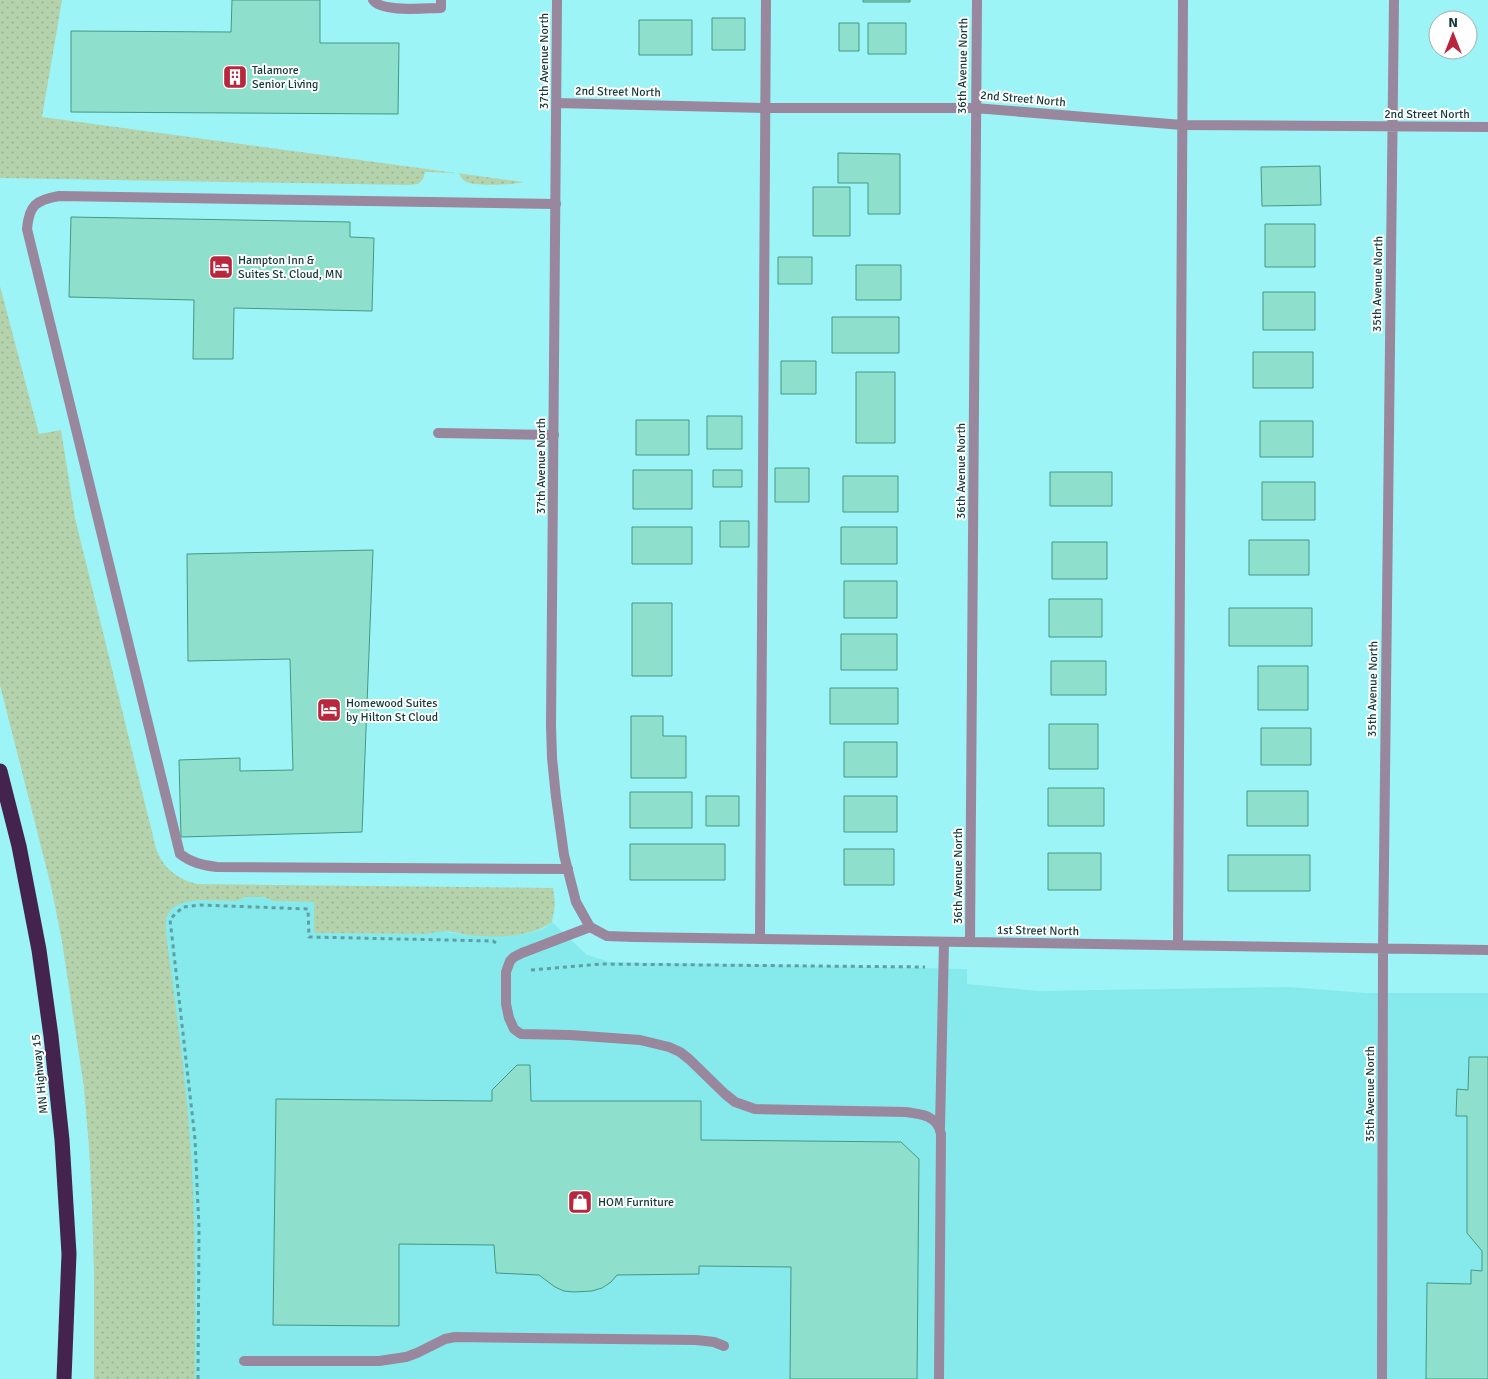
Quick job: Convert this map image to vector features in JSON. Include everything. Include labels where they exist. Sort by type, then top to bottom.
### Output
[{"type":"highway","name":"MN Highway 15","points":[[0,771],[20,846],[39,950],[62,1140],[69,1254],[64,1379]]},
{"type":"street","points":[[373,0],[375,3],[392,8],[442,8],[442,0]]},
{"type":"street","name":"37th Avenue North","points":[[557,0],[552,758],[563,846],[568,869],[576,902],[590,928]]},
{"type":"street","points":[[760,938],[766,0]]},
{"type":"street","name":"36th Avenue North","points":[[970,942],[977,0]]},
{"type":"street","points":[[1178,946],[1183,0]]},
{"type":"street","name":"35th Avenue North","points":[[1382,1379],[1383,949],[1394,0]]},
{"type":"street","name":"2nd Street North","points":[[556,104],[765,108],[975,108],[1182,125],[1488,127]]},
{"type":"street","points":[[556,204],[59,196],[46,198],[36,204],[28,213],[27,228],[180,854],[200,865],[217,868],[568,869]]},
{"type":"street","points":[[438,433],[554,435]]},
{"type":"street","points":[[590,928],[514,957],[510,961],[506,972],[506,1004],[508,1018],[514,1029],[520,1034],[640,1040],[669,1047],[689,1059],[735,1102],[755,1109],[920,1113],[936,1121],[940,1128]]},
{"type":"street","name":"1st Street North","points":[[590,928],[607,936],[1488,950]]},
{"type":"street","points":[[939,1379],[940,1128],[944,942]]},
{"type":"street","points":[[244,1361],[379,1361],[406,1357],[445,1339],[455,1337],[696,1340],[714,1342],[724,1346]]},
{"type":"path","points":[[198,1379],[199,1229],[196,1139],[170,919],[184,907],[200,905],[308,909],[309,937],[493,941],[532,971],[601,964],[943,967]]},
{"type":"shaded area","points":[[246,897],[264,897],[273,901],[314,902],[314,933],[426,934],[440,931],[467,935],[507,936],[526,934],[543,929],[552,922],[587,955],[610,962],[967,969],[967,984],[1038,991],[1289,987],[1366,993],[1488,993],[1488,1379],[171,1379],[136,899],[236,901]]},
{"type":"green space","points":[[0,0],[62,0],[42,117],[456,173],[425,172],[423,179],[418,184],[408,185],[0,178]]},
{"type":"green space","points":[[459,173],[523,182],[489,185],[475,184],[464,181]]},
{"type":"green space","points":[[0,286],[39,434],[61,430],[75,518],[155,845],[164,864],[181,878],[197,884],[553,888],[555,904],[552,922],[543,928],[512,936],[468,935],[453,932],[426,934],[314,933],[314,902],[273,901],[264,897],[246,897],[236,901],[199,900],[184,902],[172,908],[166,918],[166,933],[183,1062],[192,1170],[195,1260],[195,1379],[94,1379],[92,1204],[84,1088],[62,941],[51,886],[0,685]]},
{"type":"building","name":"Talamore Senior Living","points":[[232,0],[320,0],[320,43],[399,43],[398,114],[71,112],[71,31],[231,32]]},
{"type":"building","points":[[863,0],[910,0],[910,2],[863,2]]},
{"type":"building","points":[[712,18],[745,18],[745,50],[712,50]]},
{"type":"building","points":[[639,20],[692,20],[692,55],[639,55]]},
{"type":"building","points":[[839,23],[859,23],[859,51],[839,51]]},
{"type":"building","points":[[868,23],[906,23],[906,54],[868,54]]},
{"type":"building","points":[[838,153],[900,154],[900,214],[868,214],[868,183],[838,183]]},
{"type":"building","points":[[1320,166],[1321,205],[1262,206],[1261,167]]},
{"type":"building","points":[[813,187],[850,187],[850,236],[813,236]]},
{"type":"building","name":"Hampton Inn & Suites St. Cloud, MN","points":[[71,217],[350,222],[350,237],[374,238],[372,311],[234,308],[233,359],[193,359],[194,300],[69,297]]},
{"type":"building","points":[[1265,224],[1315,224],[1315,267],[1265,267]]},
{"type":"building","points":[[778,257],[812,257],[812,284],[778,284]]},
{"type":"building","points":[[856,265],[901,265],[901,300],[856,300]]},
{"type":"building","points":[[1263,292],[1315,292],[1315,330],[1263,330]]},
{"type":"building","points":[[832,317],[899,317],[899,353],[832,353]]},
{"type":"building","points":[[1253,352],[1313,352],[1313,388],[1253,388]]},
{"type":"building","points":[[781,361],[816,361],[816,394],[781,394]]},
{"type":"building","points":[[856,372],[895,372],[895,443],[856,443]]},
{"type":"building","points":[[707,416],[742,416],[742,449],[707,449]]},
{"type":"building","points":[[636,420],[689,420],[689,455],[636,455]]},
{"type":"building","points":[[1260,421],[1313,421],[1313,457],[1260,457]]},
{"type":"building","points":[[775,468],[809,468],[809,502],[775,502]]},
{"type":"building","points":[[633,470],[692,470],[692,509],[633,509]]},
{"type":"building","points":[[713,470],[742,470],[742,487],[713,487]]},
{"type":"building","points":[[1050,472],[1112,472],[1112,506],[1050,506]]},
{"type":"building","points":[[843,476],[898,476],[898,512],[843,512]]},
{"type":"building","points":[[1262,482],[1315,482],[1315,520],[1262,520]]},
{"type":"building","points":[[720,521],[749,521],[749,547],[720,547]]},
{"type":"building","points":[[632,527],[692,527],[692,564],[632,564]]},
{"type":"building","points":[[841,527],[897,527],[897,564],[841,564]]},
{"type":"building","points":[[1249,540],[1309,540],[1309,575],[1249,575]]},
{"type":"building","points":[[1052,542],[1107,542],[1107,579],[1052,579]]},
{"type":"building","name":"Homewood Suites by Hilton St Cloud","points":[[373,550],[362,832],[181,837],[179,760],[240,758],[240,771],[293,770],[290,659],[188,661],[187,554]]},
{"type":"building","points":[[844,581],[897,581],[897,618],[844,618]]},
{"type":"building","points":[[1049,599],[1102,599],[1102,637],[1049,637]]},
{"type":"building","points":[[632,603],[672,603],[672,676],[632,676]]},
{"type":"building","points":[[1229,608],[1312,608],[1312,646],[1229,646]]},
{"type":"building","points":[[841,634],[897,634],[897,670],[841,670]]},
{"type":"building","points":[[1051,661],[1106,661],[1106,695],[1051,695]]},
{"type":"building","points":[[1258,666],[1308,666],[1308,710],[1258,710]]},
{"type":"building","points":[[830,688],[898,688],[898,724],[830,724]]},
{"type":"building","points":[[631,716],[663,716],[663,736],[686,736],[686,778],[631,778]]},
{"type":"building","points":[[1049,724],[1098,724],[1098,769],[1049,769]]},
{"type":"building","points":[[1261,728],[1311,728],[1311,765],[1261,765]]},
{"type":"building","points":[[844,742],[897,742],[897,777],[844,777]]},
{"type":"building","points":[[1048,788],[1104,788],[1104,826],[1048,826]]},
{"type":"building","points":[[1247,791],[1308,791],[1308,826],[1247,826]]},
{"type":"building","points":[[630,792],[692,792],[692,828],[630,828]]},
{"type":"building","points":[[706,796],[739,796],[739,826],[706,826]]},
{"type":"building","points":[[844,796],[897,796],[897,832],[844,832]]},
{"type":"building","points":[[630,844],[725,844],[725,880],[630,880]]},
{"type":"building","points":[[844,849],[894,849],[894,885],[844,885]]},
{"type":"building","points":[[1048,853],[1101,853],[1101,890],[1048,890]]},
{"type":"building","points":[[1228,855],[1310,855],[1310,891],[1228,891]]},
{"type":"building","points":[[1469,1057],[1488,1057],[1488,1379],[1426,1379],[1427,1283],[1471,1284],[1471,1270],[1482,1271],[1482,1251],[1467,1233],[1467,1116],[1456,1116],[1457,1089],[1468,1090]]},
{"type":"building","points":[[517,1065],[530,1065],[531,1101],[701,1101],[701,1140],[901,1142],[919,1159],[917,1379],[790,1379],[791,1267],[699,1266],[699,1274],[617,1275],[602,1288],[592,1291],[574,1292],[564,1291],[555,1287],[539,1275],[496,1273],[494,1245],[399,1244],[399,1326],[273,1325],[276,1099],[492,1101],[492,1090]]},
{"type":"place","name":"Talamore Senior Living","points":[[235,77]]},
{"type":"place","name":"Hampton Inn & Suites St. Cloud, MN","points":[[221,267]]},
{"type":"place","name":"Homewood Suites by Hilton St Cloud","points":[[329,710]]},
{"type":"place","name":"HOM Furniture","points":[[580,1202]]}]
